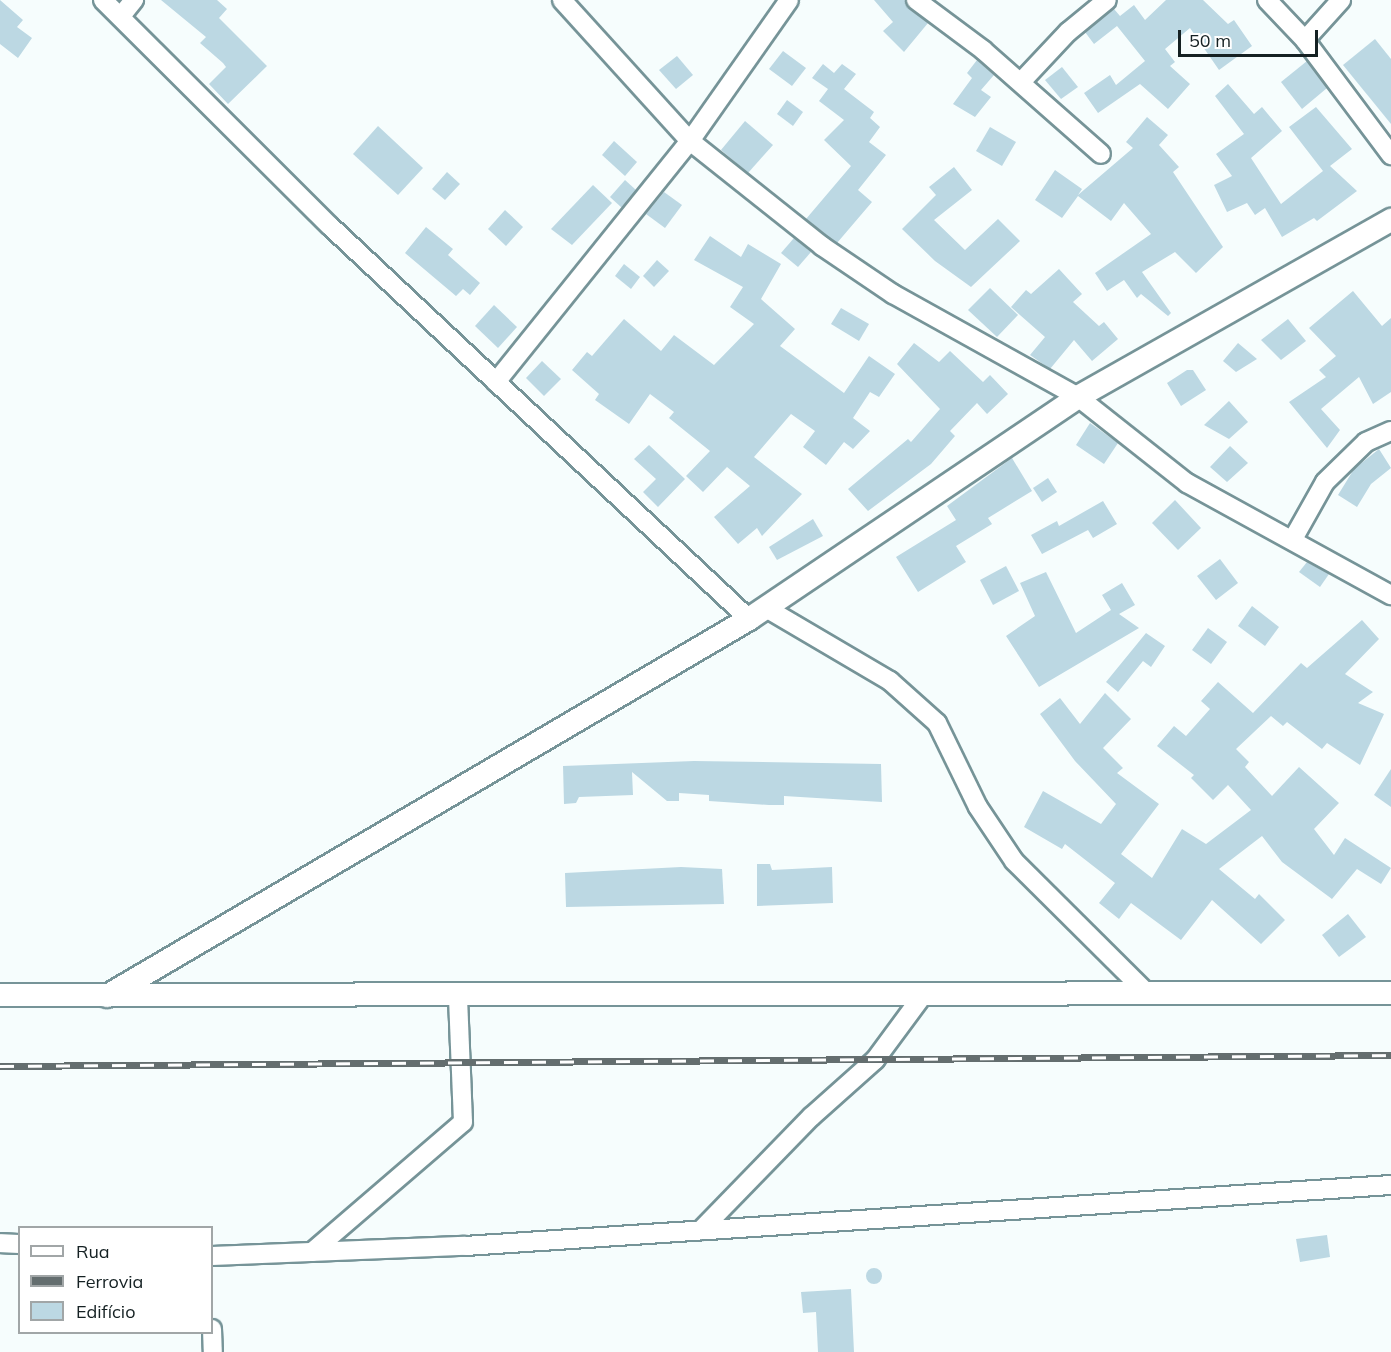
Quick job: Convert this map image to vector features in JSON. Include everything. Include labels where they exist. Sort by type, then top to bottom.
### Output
[{"type":"street","points":[[103,0],[330,226],[496,382],[757,614],[890,681],[937,723],[978,807],[1014,861],[1147,993]]},
{"type":"street","points":[[121,16],[134,0]]},
{"type":"street","points":[[562,0],[690,141],[822,246],[893,294],[1078,397],[1187,483],[1293,539],[1391,595]]},
{"type":"street","points":[[496,382],[690,141],[789,0]]},
{"type":"street","points":[[916,0],[1021,82],[1101,154]]},
{"type":"street","points":[[1021,82],[1068,32],[1107,0]]},
{"type":"street","points":[[1267,0],[1305,40],[1391,155]]},
{"type":"street","points":[[1305,40],[1341,0]]},
{"type":"street","points":[[107,996],[757,614],[1078,397],[1391,220]]},
{"type":"street","points":[[1293,539],[1325,482],[1366,441],[1391,431]]},
{"type":"street","points":[[0,995],[1391,993]]},
{"type":"street","points":[[312,1252],[463,1122],[458,995]]},
{"type":"street","points":[[701,1230],[811,1117],[875,1060],[923,995]]},
{"type":"street","points":[[213,1256],[701,1230],[1391,1185]]},
{"type":"street","points":[[0,1243],[18,1244]]},
{"type":"street","points":[[212,1334],[213,1352]]},
{"type":"building","points":[[0,0],[23,20],[17,27],[32,38],[18,58],[0,44]]},
{"type":"building","points":[[161,0],[217,0],[227,9],[219,18],[267,66],[228,104],[209,84],[226,67],[200,43],[206,37]]},
{"type":"building","points":[[874,0],[905,0],[928,23],[904,52],[883,31],[893,22]]},
{"type":"building","points":[[1166,0],[1203,0],[1228,24],[1234,20],[1252,46],[1219,70],[1190,28],[1165,49],[1175,62],[1170,66],[1190,84],[1168,109],[1140,84],[1098,113],[1084,93],[1110,75],[1116,85],[1145,61],[1117,26],[1094,44],[1085,32],[1114,9],[1120,16],[1134,5],[1145,20]]},
{"type":"building","points":[[1375,39],[1391,59],[1391,124],[1343,65]]},
{"type":"building","points":[[783,51],[806,68],[792,86],[769,69]]},
{"type":"building","points":[[677,56],[693,75],[676,89],[659,70]]},
{"type":"building","points":[[977,60],[994,75],[981,90],[991,97],[975,117],[953,104],[972,78],[967,73]]},
{"type":"building","points":[[1307,61],[1327,88],[1302,109],[1281,82]]},
{"type":"building","points":[[823,64],[834,73],[842,64],[856,74],[844,89],[874,112],[870,118],[880,127],[869,142],[886,155],[858,190],[872,202],[837,243],[806,219],[851,166],[824,140],[844,120],[819,101],[828,89],[812,78]]},
{"type":"building","points":[[1062,67],[1078,87],[1061,99],[1045,80]]},
{"type":"building","points":[[1228,84],[1254,114],[1262,107],[1282,131],[1251,158],[1281,204],[1323,171],[1289,127],[1316,107],[1352,149],[1330,166],[1357,191],[1317,221],[1314,218],[1282,237],[1265,208],[1255,215],[1247,203],[1227,212],[1214,185],[1232,176],[1216,154],[1244,134],[1215,96]]},
{"type":"building","points":[[787,100],[803,112],[793,126],[777,114]]},
{"type":"building","points":[[1147,117],[1168,135],[1159,145],[1179,167],[1173,172],[1223,247],[1196,273],[1175,252],[1142,272],[1171,313],[1168,316],[1141,294],[1137,298],[1124,280],[1107,291],[1095,273],[1151,234],[1124,203],[1111,221],[1078,196],[1062,218],[1035,200],[1055,170],[1082,189],[1078,195],[1133,148],[1126,142]]},
{"type":"building","points":[[745,121],[773,145],[748,173],[721,150]]},
{"type":"building","points":[[378,126],[423,168],[398,195],[353,154]]},
{"type":"building","points":[[990,127],[1016,142],[1002,166],[976,151]]},
{"type":"building","points":[[614,141],[637,162],[625,176],[602,155]]},
{"type":"building","points":[[954,167],[972,190],[934,220],[965,250],[998,219],[1020,241],[971,287],[935,261],[902,229],[936,195],[929,187]]},
{"type":"building","points":[[447,172],[460,184],[445,200],[432,189]]},
{"type":"building","points":[[625,180],[636,190],[622,208],[610,197]]},
{"type":"building","points":[[593,185],[612,203],[572,245],[551,229]]},
{"type":"building","points":[[664,192],[682,205],[665,228],[646,214]]},
{"type":"building","points":[[505,210],[523,227],[506,246],[488,229]]},
{"type":"building","points":[[426,227],[453,249],[448,255],[480,283],[470,295],[463,289],[456,296],[405,253]]},
{"type":"building","points":[[710,236],[741,257],[748,244],[781,264],[761,299],[795,329],[780,346],[844,393],[869,356],[895,374],[879,397],[870,392],[853,418],[870,431],[853,449],[844,442],[826,465],[803,447],[815,431],[791,414],[754,457],[802,494],[762,536],[757,528],[738,544],[714,517],[750,486],[727,467],[703,492],[686,476],[710,451],[669,418],[674,412],[650,394],[629,424],[595,400],[599,394],[572,370],[587,352],[592,356],[624,319],[661,351],[674,335],[714,365],[754,324],[730,307],[743,287],[694,260]]},
{"type":"building","points":[[794,238],[811,252],[798,267],[781,253]]},
{"type":"building","points":[[657,260],[669,271],[654,287],[643,276]]},
{"type":"building","points":[[624,264],[640,277],[631,289],[615,276]]},
{"type":"building","points":[[1059,269],[1082,294],[1073,302],[1099,326],[1104,322],[1118,339],[1092,361],[1074,340],[1050,369],[1030,355],[1045,337],[1011,307],[1026,290],[1031,294]]},
{"type":"building","points":[[990,288],[1018,315],[997,337],[968,310]]},
{"type":"building","points":[[1353,291],[1382,326],[1391,318],[1391,392],[1373,404],[1359,377],[1321,409],[1340,430],[1327,448],[1289,402],[1326,377],[1319,370],[1336,356],[1309,328]]},
{"type":"building","points":[[494,305],[517,327],[498,348],[475,326]]},
{"type":"building","points":[[841,308],[869,324],[859,341],[831,324]]},
{"type":"building","points":[[1288,319],[1306,341],[1281,360],[1261,340]]},
{"type":"building","points":[[914,343],[939,362],[950,351],[983,382],[990,375],[1008,394],[987,414],[977,403],[950,431],[955,436],[931,464],[868,511],[848,489],[908,439],[911,442],[940,409],[897,364]]},
{"type":"building","points":[[1238,343],[1257,359],[1236,372],[1223,361]]},
{"type":"building","points":[[542,361],[561,379],[544,396],[526,378]]},
{"type":"building","points":[[1187,370],[1193,370],[1206,390],[1181,406],[1167,383]]},
{"type":"building","points":[[1229,401],[1248,422],[1229,439],[1204,425]]},
{"type":"building","points":[[1090,423],[1118,443],[1104,464],[1076,445]]},
{"type":"building","points":[[649,445],[685,479],[658,507],[643,492],[656,479],[634,459]]},
{"type":"building","points":[[1230,446],[1248,463],[1227,482],[1210,467]]},
{"type":"building","points":[[1379,449],[1391,468],[1371,484],[1357,507],[1338,495],[1354,469]]},
{"type":"building","points":[[1012,458],[1032,491],[988,518],[992,524],[956,546],[966,562],[918,592],[896,557],[956,520],[947,506]]},
{"type":"building","points":[[1048,478],[1057,492],[1042,502],[1033,488]]},
{"type":"building","points":[[1175,500],[1201,528],[1178,550],[1152,523]]},
{"type":"building","points":[[1103,501],[1117,524],[1093,538],[1088,530],[1042,554],[1031,535],[1057,521],[1059,526]]},
{"type":"building","points":[[813,519],[823,536],[777,560],[769,547]]},
{"type":"building","points":[[1220,559],[1238,583],[1216,600],[1197,576]]},
{"type":"building","points":[[1307,562],[1329,574],[1320,587],[1299,572]]},
{"type":"building","points":[[1006,566],[1019,591],[993,605],[980,580]]},
{"type":"building","points":[[1046,572],[1076,633],[1111,610],[1102,595],[1122,583],[1135,605],[1119,614],[1139,628],[1039,687],[1006,636],[1035,616],[1020,583]]},
{"type":"building","points":[[1252,606],[1279,627],[1265,646],[1238,626]]},
{"type":"building","points":[[1362,620],[1379,639],[1345,674],[1373,692],[1358,703],[1384,714],[1360,765],[1327,743],[1322,749],[1287,722],[1283,726],[1271,716],[1236,749],[1249,762],[1245,767],[1272,796],[1299,767],[1339,803],[1314,829],[1334,855],[1345,838],[1391,868],[1381,884],[1357,869],[1332,899],[1282,862],[1262,836],[1219,869],[1255,899],[1259,894],[1285,920],[1261,944],[1212,900],[1181,940],[1131,903],[1119,919],[1099,903],[1115,883],[1065,844],[1062,849],[1024,827],[1043,791],[1101,824],[1116,804],[1075,761],[1040,714],[1060,698],[1080,724],[1105,693],[1131,719],[1103,748],[1123,768],[1117,773],[1159,804],[1121,854],[1152,878],[1182,829],[1206,844],[1251,810],[1228,785],[1213,800],[1191,778],[1194,775],[1157,746],[1174,726],[1186,736],[1210,709],[1201,701],[1218,682],[1253,713],[1301,663],[1307,668]]},
{"type":"building","points":[[1208,628],[1227,642],[1211,664],[1192,650]]},
{"type":"building","points":[[1146,633],[1165,646],[1151,667],[1143,661],[1118,692],[1106,682]]},
{"type":"building","points":[[694,761],[881,764],[882,802],[784,796],[784,805],[769,805],[709,801],[709,795],[679,793],[679,801],[667,801],[632,772],[633,795],[579,797],[576,803],[564,804],[563,766]]},
{"type":"building","points":[[1391,769],[1391,807],[1374,795]]},
{"type":"building","points":[[757,864],[770,864],[772,870],[832,867],[833,903],[757,906]]},
{"type":"building","points":[[681,867],[722,869],[724,904],[566,907],[565,873]]},
{"type":"building","points":[[1348,914],[1366,937],[1339,957],[1322,935]]},
{"type":"building","points":[[1327,1235],[1330,1257],[1300,1262],[1296,1239]]},
{"type":"building","points":[[871,1268],[877,1268],[882,1276],[880,1282],[871,1284],[866,1279],[866,1273]]},
{"type":"building","points":[[851,1289],[854,1352],[818,1352],[816,1312],[803,1313],[801,1292]]},
{"type":"railway","points":[[0,1066],[1391,1055]]}]
